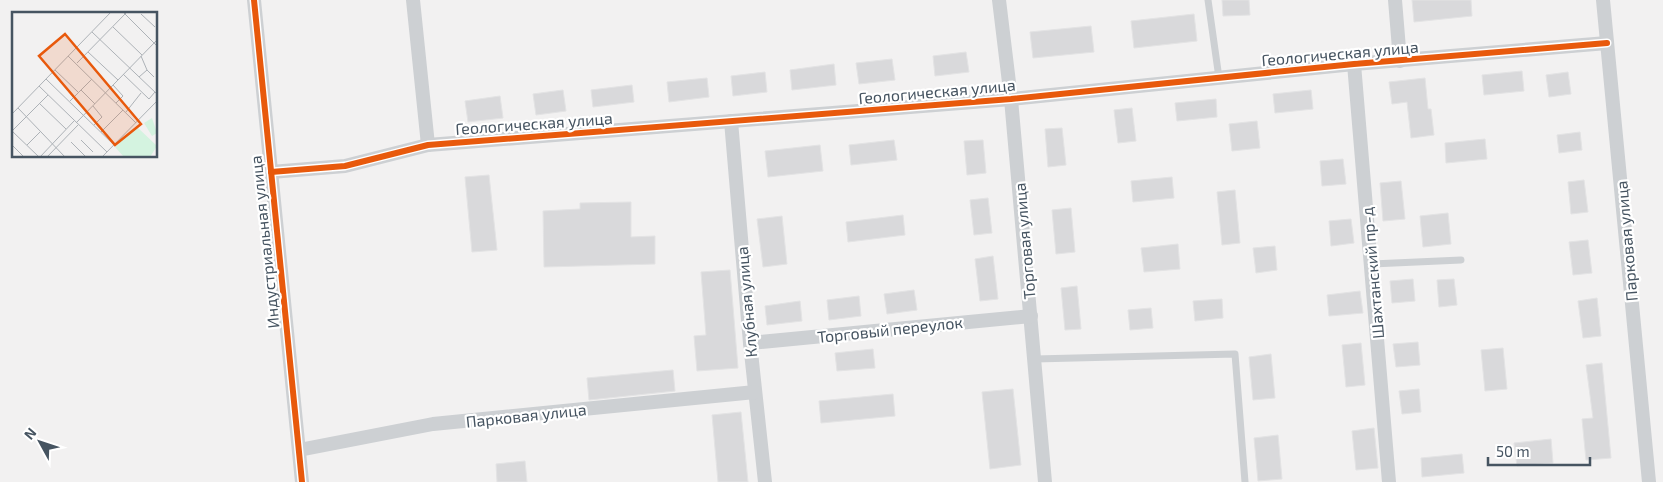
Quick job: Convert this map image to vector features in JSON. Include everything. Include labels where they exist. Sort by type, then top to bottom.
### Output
[{"type":"street","name":"Индустриальная улица","points":[[254,0],[302,482]]},
{"type":"street","points":[[413,0],[428,145]]},
{"type":"street","name":"Торговая улица","points":[[999,0],[1011,100],[1045,482]]},
{"type":"street","points":[[1395,0],[1400,61]]},
{"type":"street","name":"Парковая улица","points":[[1603,0],[1649,482]]},
{"type":"street","name":"Геологическая улица","points":[[271,172],[346,166],[428,145],[1011,100],[1354,64],[1607,43]]},
{"type":"street","name":"Шахтанский пр-д","points":[[1354,64],[1389,482]]},
{"type":"street","name":"Клубная улица","points":[[731,121],[750,343],[765,482]]},
{"type":"street","name":"Торговый переулок","points":[[750,343],[1031,316]]},
{"type":"street","name":"Парковая улица","points":[[299,450],[433,424],[755,392]]},
{"type":"lane","points":[[1208,0],[1219,78]]},
{"type":"lane","points":[[1372,264],[1461,260]]},
{"type":"lane","points":[[1035,359],[1235,354],[1245,482]]},
{"type":"building","points":[[1222,0],[1249,0],[1250,15],[1223,16]]},
{"type":"building","points":[[1412,0],[1471,0],[1472,16],[1414,22]]},
{"type":"building","points":[[1194,14],[1197,41],[1134,48],[1131,21]]},
{"type":"building","points":[[1091,26],[1094,52],[1033,58],[1030,32]]},
{"type":"building","points":[[966,52],[969,72],[935,76],[933,56]]},
{"type":"building","points":[[892,59],[895,80],[859,84],[856,63]]},
{"type":"building","points":[[834,64],[836,85],[792,90],[790,70]]},
{"type":"building","points":[[1522,71],[1524,91],[1484,95],[1482,75]]},
{"type":"building","points":[[765,72],[767,92],[733,96],[731,76]]},
{"type":"building","points":[[1568,72],[1571,94],[1549,97],[1546,75]]},
{"type":"building","points":[[707,78],[709,97],[669,102],[667,82]]},
{"type":"building","points":[[1425,78],[1428,109],[1431,109],[1434,135],[1411,138],[1407,102],[1392,104],[1389,82]]},
{"type":"building","points":[[632,85],[634,102],[593,107],[591,90]]},
{"type":"building","points":[[563,90],[566,111],[536,115],[533,94]]},
{"type":"building","points":[[1311,90],[1313,109],[1275,113],[1273,94]]},
{"type":"building","points":[[500,96],[503,118],[468,122],[465,101]]},
{"type":"building","points":[[1216,99],[1217,117],[1177,121],[1175,103]]},
{"type":"building","points":[[1132,108],[1136,141],[1118,143],[1114,110]]},
{"type":"building","points":[[1257,121],[1260,148],[1232,151],[1229,124]]},
{"type":"building","points":[[1062,128],[1066,165],[1048,167],[1045,129]]},
{"type":"building","points":[[1580,132],[1582,150],[1559,153],[1557,135]]},
{"type":"building","points":[[1485,139],[1487,159],[1446,163],[1445,143]]},
{"type":"building","points":[[894,140],[897,160],[851,165],[849,145]]},
{"type":"building","points":[[983,140],[986,173],[967,175],[964,141]]},
{"type":"building","points":[[820,145],[823,171],[768,177],[765,151]]},
{"type":"building","points":[[1343,159],[1346,184],[1322,186],[1320,161]]},
{"type":"building","points":[[489,175],[497,250],[472,252],[465,177]]},
{"type":"building","points":[[1172,177],[1174,198],[1133,202],[1131,181]]},
{"type":"building","points":[[1584,180],[1588,212],[1571,214],[1568,182]]},
{"type":"building","points":[[1401,181],[1405,219],[1383,221],[1380,183]]},
{"type":"building","points":[[1235,190],[1240,243],[1222,245],[1217,192]]},
{"type":"building","points":[[988,198],[992,233],[974,235],[970,200]]},
{"type":"building","points":[[631,202],[631,237],[655,236],[655,264],[544,267],[543,211],[580,209],[580,203]]},
{"type":"building","points":[[1071,208],[1075,252],[1056,254],[1052,210]]},
{"type":"building","points":[[1448,213],[1451,244],[1423,247],[1420,216]]},
{"type":"building","points":[[903,215],[905,235],[848,242],[846,222]]},
{"type":"building","points":[[782,216],[787,264],[763,267],[757,219]]},
{"type":"building","points":[[1351,219],[1354,243],[1331,246],[1329,221]]},
{"type":"building","points":[[1588,240],[1592,273],[1573,275],[1569,242]]},
{"type":"building","points":[[1178,244],[1180,269],[1144,272],[1141,248]]},
{"type":"building","points":[[1275,246],[1277,270],[1256,273],[1253,248]]},
{"type":"building","points":[[993,256],[998,299],[980,301],[975,259]]},
{"type":"building","points":[[730,270],[738,368],[697,371],[694,336],[706,335],[701,272]]},
{"type":"building","points":[[1413,279],[1415,301],[1392,303],[1390,281]]},
{"type":"building","points":[[1454,279],[1457,305],[1439,307],[1437,280]]},
{"type":"building","points":[[1077,286],[1081,329],[1065,330],[1061,288]]},
{"type":"building","points":[[914,290],[917,310],[887,314],[884,294]]},
{"type":"building","points":[[1360,291],[1363,313],[1329,316],[1327,295]]},
{"type":"building","points":[[859,296],[861,316],[829,320],[827,300]]},
{"type":"building","points":[[1597,298],[1601,336],[1583,338],[1578,301]]},
{"type":"building","points":[[1222,299],[1223,318],[1195,321],[1193,301]]},
{"type":"building","points":[[800,301],[802,321],[767,325],[765,306]]},
{"type":"building","points":[[1151,308],[1153,328],[1130,330],[1128,310]]},
{"type":"building","points":[[1418,342],[1420,365],[1396,367],[1393,344]]},
{"type":"building","points":[[1361,343],[1365,385],[1346,387],[1342,345]]},
{"type":"building","points":[[1503,348],[1507,389],[1485,391],[1481,350]]},
{"type":"building","points":[[873,349],[875,368],[837,371],[835,353]]},
{"type":"building","points":[[1271,354],[1275,398],[1253,400],[1249,357]]},
{"type":"building","points":[[1602,363],[1611,458],[1586,460],[1582,419],[1593,418],[1586,365]]},
{"type":"building","points":[[673,370],[675,391],[589,400],[587,378]]},
{"type":"building","points":[[1013,389],[1021,465],[990,469],[982,392]]},
{"type":"building","points":[[1419,389],[1421,412],[1402,414],[1399,391]]},
{"type":"building","points":[[893,394],[895,416],[821,423],[819,401]]},
{"type":"building","points":[[741,412],[748,482],[718,482],[712,415]]},
{"type":"building","points":[[1374,428],[1378,468],[1356,470],[1352,431]]},
{"type":"building","points":[[1278,435],[1282,479],[1258,481],[1254,438]]},
{"type":"building","points":[[1551,439],[1553,463],[1517,466],[1514,443]]},
{"type":"building","points":[[1462,454],[1464,473],[1422,477],[1421,458]]},
{"type":"building","points":[[525,461],[527,482],[497,482],[496,464]]},
{"type":"cycle path","points":[[254,0],[302,482]]},
{"type":"cycle path","points":[[271,172],[345,166],[428,145],[1011,99],[1354,64],[1607,43]]}]
